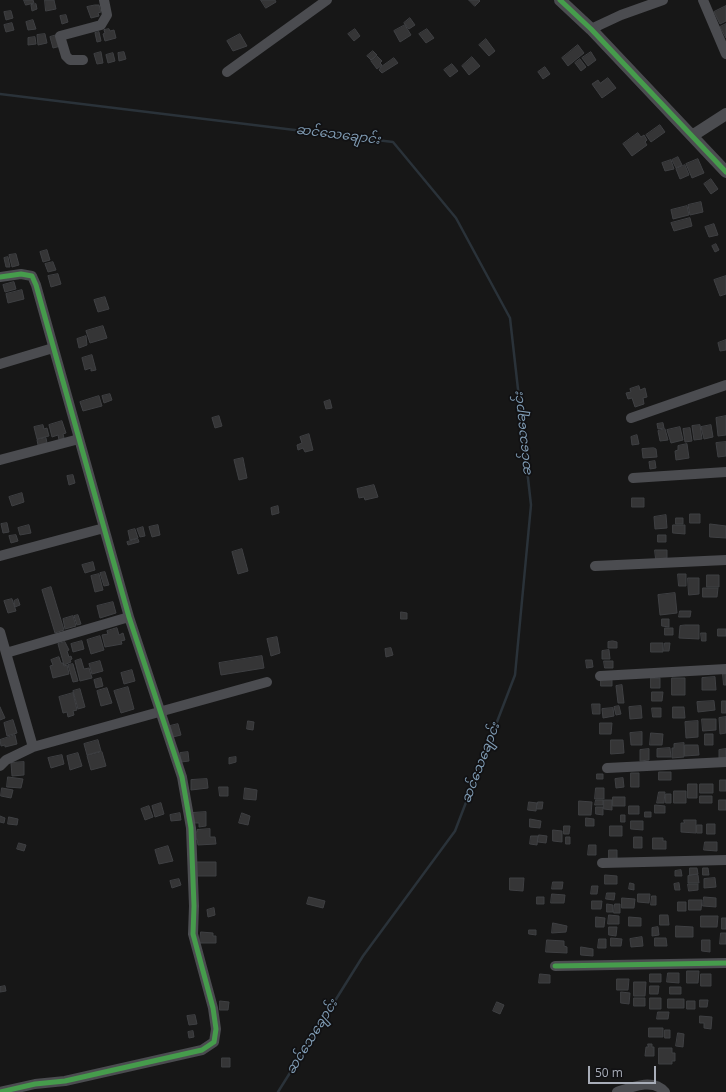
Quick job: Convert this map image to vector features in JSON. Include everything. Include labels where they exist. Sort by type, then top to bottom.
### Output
[{"type":"street","points":[[83,60],[70,60],[66,56],[60,36],[101,25],[108,15],[104,0]]},
{"type":"street","points":[[227,72],[327,0]]},
{"type":"street","points":[[560,0],[591,29],[726,172]]},
{"type":"street","points":[[591,29],[621,15],[663,0]]},
{"type":"street","points":[[703,0],[726,54]]},
{"type":"street","points":[[692,136],[726,114]]},
{"type":"street","points":[[0,277],[22,274],[32,276],[129,617],[161,712],[186,794],[191,828],[194,868],[193,934],[213,1008],[216,1030],[214,1042],[202,1050],[65,1081],[35,1084],[0,1092]]},
{"type":"street","points":[[0,364],[53,348]]},
{"type":"street","points":[[631,418],[726,385]]},
{"type":"street","points":[[0,460],[79,439]]},
{"type":"street","points":[[633,478],[726,472]]},
{"type":"street","points":[[0,556],[104,528]]},
{"type":"street","points":[[595,566],[726,560]]},
{"type":"street","points":[[6,653],[129,617]]},
{"type":"street","points":[[0,632],[33,747]]},
{"type":"street","points":[[600,676],[726,669]]},
{"type":"street","points":[[0,766],[6,760],[33,747],[267,682]]},
{"type":"street","points":[[607,768],[726,762]]},
{"type":"street","points":[[602,863],[726,860]]},
{"type":"street","points":[[555,966],[726,963]]},
{"type":"street","points":[[617,1092],[649,1084],[656,1085],[665,1092]]},
{"type":"building","points":[[24,0],[33,0],[34,3],[26,5]]},
{"type":"building","points":[[45,0],[54,0],[56,9],[46,11]]},
{"type":"building","points":[[261,0],[275,0],[276,2],[266,8]]},
{"type":"building","points":[[469,0],[479,0],[480,1],[475,6]]},
{"type":"building","points":[[36,4],[37,9],[32,11],[31,5]]},
{"type":"building","points":[[99,5],[101,12],[98,13],[99,16],[91,18],[87,7]]},
{"type":"building","points":[[726,6],[726,21],[720,24],[714,12]]},
{"type":"building","points":[[11,11],[13,18],[6,20],[4,12]]},
{"type":"building","points":[[66,15],[68,22],[62,24],[60,16]]},
{"type":"building","points":[[410,18],[415,25],[409,29],[404,23]]},
{"type":"building","points":[[33,20],[36,29],[28,30],[26,22]]},
{"type":"building","points":[[12,23],[14,30],[6,32],[4,25]]},
{"type":"building","points":[[726,24],[726,38],[720,27]]},
{"type":"building","points":[[405,25],[411,35],[400,42],[394,31]]},
{"type":"building","points":[[109,29],[110,31],[114,30],[116,38],[105,41],[103,34],[105,33],[104,30]]},
{"type":"building","points":[[355,29],[360,36],[354,41],[348,34]]},
{"type":"building","points":[[427,29],[434,38],[426,43],[419,34]]},
{"type":"building","points":[[99,32],[101,41],[97,42],[95,33]]},
{"type":"building","points":[[45,34],[47,43],[38,45],[37,35]]},
{"type":"building","points":[[240,34],[247,46],[233,51],[227,41]]},
{"type":"building","points":[[57,35],[61,46],[53,48],[50,37]]},
{"type":"building","points":[[35,37],[36,44],[28,45],[28,38]]},
{"type":"building","points":[[486,39],[495,51],[489,56],[479,45]]},
{"type":"building","points":[[578,45],[584,53],[568,66],[562,58]]},
{"type":"building","points":[[373,51],[377,55],[371,60],[367,56]]},
{"type":"building","points":[[101,52],[103,63],[97,64],[94,54]]},
{"type":"building","points":[[124,52],[126,59],[119,61],[118,53]]},
{"type":"building","points":[[591,52],[596,60],[588,66],[582,58]]},
{"type":"building","points":[[113,53],[115,61],[108,63],[106,55]]},
{"type":"building","points":[[377,56],[382,61],[380,63],[382,65],[377,69],[371,61]]},
{"type":"building","points":[[472,57],[480,66],[469,75],[462,66]]},
{"type":"building","points":[[394,58],[398,63],[382,73],[379,70],[381,67]]},
{"type":"building","points":[[580,59],[586,67],[581,71],[575,63]]},
{"type":"building","points":[[452,64],[458,71],[450,77],[444,70]]},
{"type":"building","points":[[545,67],[550,74],[543,79],[538,72]]},
{"type":"building","points":[[608,78],[616,88],[602,98],[592,84],[598,80],[600,83]]},
{"type":"building","points":[[660,125],[665,132],[651,142],[646,135]]},
{"type":"building","points":[[638,133],[641,137],[644,135],[647,140],[645,142],[647,145],[632,156],[623,144]]},
{"type":"building","points":[[678,157],[682,165],[676,168],[672,160]]},
{"type":"building","points":[[698,159],[704,173],[692,178],[686,164]]},
{"type":"building","points":[[671,160],[674,169],[665,171],[662,163]]},
{"type":"building","points":[[685,165],[689,175],[680,179],[676,169]]},
{"type":"building","points":[[711,179],[718,189],[711,194],[704,184]]},
{"type":"building","points":[[701,202],[703,212],[690,215],[688,205]]},
{"type":"building","points":[[687,206],[689,215],[673,219],[671,210]]},
{"type":"building","points":[[690,218],[692,226],[674,231],[671,223]]},
{"type":"building","points":[[714,224],[718,235],[709,237],[705,227]]},
{"type":"building","points":[[716,244],[719,250],[715,252],[712,246]]},
{"type":"building","points":[[47,250],[50,260],[43,262],[40,252]]},
{"type":"building","points":[[16,254],[19,265],[12,267],[9,255]]},
{"type":"building","points":[[8,257],[10,267],[6,267],[4,258]]},
{"type":"building","points":[[53,262],[56,270],[48,272],[45,264]]},
{"type":"building","points":[[58,274],[61,284],[51,287],[48,276]]},
{"type":"building","points":[[726,276],[726,294],[720,296],[714,280]]},
{"type":"building","points":[[14,282],[16,289],[5,292],[3,285]]},
{"type":"building","points":[[22,290],[24,299],[8,303],[6,294]]},
{"type":"building","points":[[105,297],[109,309],[98,312],[94,300]]},
{"type":"building","points":[[103,326],[107,338],[90,343],[86,331]]},
{"type":"building","points":[[86,336],[87,345],[79,348],[77,339]]},
{"type":"building","points":[[726,340],[726,350],[720,351],[718,343]]},
{"type":"building","points":[[92,355],[96,370],[91,371],[91,368],[85,370],[82,358]]},
{"type":"building","points":[[639,386],[640,390],[645,388],[647,397],[643,398],[644,404],[635,407],[632,398],[628,399],[626,393],[631,392],[630,389]]},
{"type":"building","points":[[110,394],[112,400],[104,403],[102,396]]},
{"type":"building","points":[[99,396],[102,406],[83,411],[80,402]]},
{"type":"building","points":[[330,400],[332,408],[326,409],[324,402]]},
{"type":"building","points":[[219,416],[222,426],[215,428],[212,418]]},
{"type":"building","points":[[726,416],[726,435],[718,436],[716,418]]},
{"type":"building","points":[[62,421],[66,433],[63,434],[64,438],[59,440],[58,435],[52,437],[49,425]]},
{"type":"building","points":[[663,423],[664,428],[658,429],[657,424]]},
{"type":"building","points":[[43,425],[44,429],[47,428],[49,436],[37,439],[34,427]]},
{"type":"building","points":[[700,425],[702,439],[694,440],[692,426]]},
{"type":"building","points":[[711,425],[713,437],[704,439],[701,427]]},
{"type":"building","points":[[680,427],[683,440],[671,443],[667,430]]},
{"type":"building","points":[[690,428],[692,441],[685,442],[683,429]]},
{"type":"building","points":[[665,429],[668,440],[660,441],[658,431]]},
{"type":"building","points":[[309,434],[313,450],[305,452],[303,448],[298,450],[297,445],[302,443],[300,437]]},
{"type":"building","points":[[637,435],[639,444],[632,445],[631,437]]},
{"type":"building","points":[[46,438],[47,443],[38,445],[37,440]]},
{"type":"building","points":[[726,442],[726,456],[718,457],[716,443]]},
{"type":"building","points":[[687,444],[689,458],[676,460],[675,451],[678,450],[678,446]]},
{"type":"building","points":[[642,449],[656,449],[657,457],[643,458]]},
{"type":"building","points":[[243,458],[247,478],[239,480],[234,460]]},
{"type":"building","points":[[655,461],[656,468],[650,469],[649,462]]},
{"type":"building","points":[[73,475],[75,483],[69,485],[67,476]]},
{"type":"building","points":[[374,485],[378,497],[365,500],[364,497],[359,498],[357,489]]},
{"type":"building","points":[[22,493],[24,502],[12,506],[9,497]]},
{"type":"building","points":[[632,498],[644,498],[644,507],[632,507]]},
{"type":"building","points":[[278,506],[279,513],[272,515],[271,508]]},
{"type":"building","points":[[690,514],[700,514],[700,523],[690,523]]},
{"type":"building","points":[[666,515],[667,528],[655,529],[654,517]]},
{"type":"building","points":[[676,518],[683,518],[683,524],[676,524]]},
{"type":"building","points":[[7,523],[9,532],[3,533],[1,524]]},
{"type":"building","points":[[710,524],[726,526],[726,538],[710,537]]},
{"type":"building","points":[[29,525],[31,533],[20,535],[18,528]]},
{"type":"building","points":[[158,525],[160,535],[152,537],[149,527]]},
{"type":"building","points":[[673,525],[685,525],[685,534],[673,533]]},
{"type":"building","points":[[143,527],[145,536],[140,537],[137,529]]},
{"type":"building","points":[[135,529],[138,538],[130,540],[128,531]]},
{"type":"building","points":[[16,535],[18,541],[11,543],[9,536]]},
{"type":"building","points":[[658,535],[666,535],[666,542],[658,542]]},
{"type":"building","points":[[138,539],[139,542],[128,545],[127,542]]},
{"type":"building","points":[[242,549],[248,571],[238,574],[232,552]]},
{"type":"building","points":[[655,550],[667,550],[667,558],[656,559]]},
{"type":"building","points":[[93,562],[95,570],[85,573],[82,565]]},
{"type":"building","points":[[105,572],[109,585],[104,586],[100,573]]},
{"type":"building","points":[[99,574],[103,590],[95,592],[91,576]]},
{"type":"building","points":[[678,574],[686,574],[686,586],[679,586]]},
{"type":"building","points":[[707,575],[719,575],[719,587],[707,587]]},
{"type":"building","points":[[688,578],[699,578],[699,594],[689,595]]},
{"type":"building","points":[[51,587],[64,630],[55,633],[42,590]]},
{"type":"building","points":[[703,588],[718,588],[717,597],[703,597]]},
{"type":"building","points":[[675,593],[677,613],[660,615],[658,595]]},
{"type":"building","points":[[12,599],[16,611],[8,613],[4,601]]},
{"type":"building","points":[[18,599],[20,605],[15,607],[14,601]]},
{"type":"building","points":[[113,602],[116,613],[100,618],[97,606]]},
{"type":"building","points":[[680,611],[691,611],[690,617],[679,617]]},
{"type":"building","points":[[401,612],[407,613],[407,619],[401,619]]},
{"type":"building","points":[[78,615],[81,624],[77,625],[74,616]]},
{"type":"building","points":[[73,616],[76,626],[65,629],[63,619]]},
{"type":"building","points":[[662,619],[669,619],[669,627],[662,626]]},
{"type":"building","points":[[699,625],[699,639],[679,638],[680,626]]},
{"type":"building","points":[[117,628],[119,635],[123,633],[125,640],[121,641],[122,644],[105,647],[102,635],[108,634],[107,631]]},
{"type":"building","points":[[665,628],[673,628],[673,635],[665,635]]},
{"type":"building","points":[[718,629],[726,629],[726,636],[718,636]]},
{"type":"building","points":[[701,633],[706,633],[706,641],[702,641]]},
{"type":"building","points":[[100,636],[104,650],[91,654],[87,640]]},
{"type":"building","points":[[277,637],[280,653],[271,656],[267,639]]},
{"type":"building","points":[[82,641],[84,649],[73,652],[71,644]]},
{"type":"building","points":[[65,642],[69,650],[67,651],[69,657],[71,656],[72,659],[70,660],[71,662],[64,665],[58,644]]},
{"type":"building","points":[[608,642],[617,642],[617,648],[608,648]]},
{"type":"building","points":[[651,643],[663,643],[663,652],[651,652]]},
{"type":"building","points":[[665,643],[670,643],[669,651],[664,651]]},
{"type":"building","points":[[391,648],[393,655],[386,657],[385,649]]},
{"type":"building","points":[[609,650],[610,659],[602,659],[602,651]]},
{"type":"building","points":[[262,656],[264,668],[221,675],[219,663]]},
{"type":"building","points":[[59,657],[64,666],[67,665],[69,674],[53,678],[50,666],[53,665],[51,660]]},
{"type":"building","points":[[81,659],[84,669],[89,668],[92,678],[80,681],[75,661]]},
{"type":"building","points":[[586,660],[592,660],[593,667],[587,668]]},
{"type":"building","points":[[100,661],[103,671],[92,674],[89,664]]},
{"type":"building","points":[[604,661],[613,661],[613,668],[605,668]]},
{"type":"building","points":[[73,664],[78,681],[73,682],[68,665]]},
{"type":"building","points":[[132,670],[135,681],[124,684],[121,673]]},
{"type":"building","points":[[723,674],[726,674],[726,685],[724,685]]},
{"type":"building","points":[[715,677],[716,690],[702,690],[702,678]]},
{"type":"building","points":[[101,678],[103,686],[96,688],[94,680]]},
{"type":"building","points":[[601,678],[612,678],[612,686],[601,686]]},
{"type":"building","points":[[651,678],[660,678],[660,688],[651,688]]},
{"type":"building","points":[[672,678],[685,678],[685,695],[672,695]]},
{"type":"building","points":[[622,685],[624,703],[618,703],[616,686]]},
{"type":"building","points":[[128,687],[134,709],[121,713],[114,691]]},
{"type":"building","points":[[107,688],[112,703],[101,706],[97,691]]},
{"type":"building","points":[[80,689],[85,707],[78,709],[73,691]]},
{"type":"building","points":[[652,692],[663,692],[662,701],[652,701]]},
{"type":"building","points":[[73,693],[77,710],[73,711],[74,715],[68,717],[67,712],[63,713],[59,697]]},
{"type":"building","points":[[714,701],[715,710],[698,712],[697,702]]},
{"type":"building","points":[[722,701],[726,701],[726,713],[722,713]]},
{"type":"building","points":[[592,704],[600,704],[600,714],[593,714]]},
{"type":"building","points":[[619,706],[621,714],[616,715],[614,707]]},
{"type":"building","points":[[641,706],[642,718],[630,719],[629,707]]},
{"type":"building","points":[[0,707],[5,718],[0,720]]},
{"type":"building","points":[[673,707],[684,707],[685,718],[673,718]]},
{"type":"building","points":[[613,708],[614,716],[603,718],[602,709]]},
{"type":"building","points":[[652,708],[661,708],[661,717],[653,717]]},
{"type":"building","points":[[726,717],[726,733],[720,734],[719,718]]},
{"type":"building","points":[[702,719],[716,719],[716,730],[703,731]]},
{"type":"building","points":[[13,720],[17,733],[7,736],[4,723]]},
{"type":"building","points":[[248,721],[254,722],[253,730],[247,729]]},
{"type":"building","points":[[698,721],[698,737],[686,738],[685,722]]},
{"type":"building","points":[[600,723],[612,723],[611,734],[600,734]]},
{"type":"building","points":[[178,724],[181,735],[173,737],[170,726]]},
{"type":"building","points":[[642,732],[642,745],[631,745],[630,733]]},
{"type":"building","points":[[651,733],[663,734],[662,745],[650,745]]},
{"type":"building","points":[[705,734],[713,734],[713,745],[705,745]]},
{"type":"building","points":[[15,735],[17,744],[5,747],[5,745],[1,746],[0,740]]},
{"type":"building","points":[[98,740],[101,751],[87,755],[84,744]]},
{"type":"building","points":[[611,740],[623,740],[624,753],[611,754]]},
{"type":"building","points":[[684,743],[684,757],[672,758],[672,748],[674,748],[674,744]]},
{"type":"building","points":[[685,745],[698,745],[699,755],[685,756]]},
{"type":"building","points":[[670,748],[671,757],[657,757],[657,749]]},
{"type":"building","points":[[649,749],[649,760],[640,761],[640,750]]},
{"type":"building","points":[[726,749],[726,758],[719,758],[719,750]]},
{"type":"building","points":[[102,752],[106,766],[91,770],[87,756]]},
{"type":"building","points":[[188,752],[189,761],[181,762],[180,753]]},
{"type":"building","points":[[78,753],[82,766],[70,770],[67,756]]},
{"type":"building","points":[[62,755],[64,764],[51,768],[48,758]]},
{"type":"building","points":[[236,757],[236,762],[229,764],[229,758]]},
{"type":"building","points":[[24,762],[24,775],[12,776],[11,763]]},
{"type":"building","points":[[659,772],[671,772],[671,780],[659,780]]},
{"type":"building","points":[[631,773],[639,773],[639,787],[631,787]]},
{"type":"building","points":[[597,774],[603,774],[603,779],[597,779]]},
{"type":"building","points":[[8,777],[23,779],[21,788],[7,787]]},
{"type":"building","points":[[623,778],[624,787],[616,788],[615,779]]},
{"type":"building","points":[[207,779],[208,788],[191,790],[191,780]]},
{"type":"building","points":[[720,780],[726,780],[726,791],[720,791]]},
{"type":"building","points":[[688,784],[697,784],[697,798],[688,798]]},
{"type":"building","points":[[700,784],[713,784],[713,793],[700,793]]},
{"type":"building","points":[[219,787],[228,787],[228,796],[220,796]]},
{"type":"building","points":[[2,788],[13,790],[11,798],[1,796]]},
{"type":"building","points":[[245,788],[257,790],[256,800],[244,799]]},
{"type":"building","points":[[596,788],[604,788],[604,799],[595,799]]},
{"type":"building","points":[[674,791],[686,791],[686,803],[674,803]]},
{"type":"building","points":[[659,792],[665,792],[664,803],[657,803]]},
{"type":"building","points":[[666,794],[671,794],[671,803],[666,803]]},
{"type":"building","points":[[700,796],[712,796],[712,803],[700,803]]},
{"type":"building","points":[[613,797],[625,797],[625,806],[613,806]]},
{"type":"building","points":[[596,800],[603,800],[603,805],[595,805]]},
{"type":"building","points":[[604,800],[612,800],[612,810],[604,809]]},
{"type":"building","points":[[719,800],[726,800],[726,810],[719,810]]},
{"type":"building","points":[[579,801],[592,802],[591,815],[579,815]]},
{"type":"building","points":[[529,802],[537,803],[536,811],[528,810]]},
{"type":"building","points":[[538,802],[543,802],[542,809],[537,809]]},
{"type":"building","points":[[161,803],[164,814],[155,817],[152,806]]},
{"type":"building","points":[[655,805],[665,806],[665,813],[655,813]]},
{"type":"building","points":[[149,806],[153,817],[145,820],[141,809]]},
{"type":"building","points":[[629,806],[639,806],[639,814],[629,814]]},
{"type":"building","points":[[596,807],[603,807],[603,815],[596,814]]},
{"type":"building","points":[[206,812],[206,826],[199,827],[199,823],[192,823],[192,813]]},
{"type":"building","points":[[645,812],[651,812],[651,817],[645,817]]},
{"type":"building","points":[[180,813],[181,820],[171,821],[170,815]]},
{"type":"building","points":[[242,813],[250,816],[248,825],[239,823]]},
{"type":"building","points":[[621,815],[625,815],[625,822],[621,822]]},
{"type":"building","points":[[0,816],[5,818],[4,823],[0,822]]},
{"type":"building","points":[[9,817],[18,819],[17,825],[8,824]]},
{"type":"building","points":[[586,818],[594,819],[594,826],[586,826]]},
{"type":"building","points":[[530,819],[541,821],[540,828],[530,827]]},
{"type":"building","points":[[684,820],[696,820],[696,833],[681,832],[681,823],[684,823]]},
{"type":"building","points":[[631,821],[643,821],[643,830],[631,829]]},
{"type":"building","points":[[707,824],[715,824],[715,834],[707,834]]},
{"type":"building","points":[[697,825],[702,825],[702,833],[697,833]]},
{"type":"building","points":[[564,826],[570,826],[569,834],[564,834]]},
{"type":"building","points":[[610,826],[622,826],[622,836],[610,836]]},
{"type":"building","points":[[210,829],[210,837],[215,837],[216,844],[198,845],[197,839],[193,840],[193,832],[197,832],[197,830]]},
{"type":"building","points":[[553,830],[562,831],[562,842],[553,841]]},
{"type":"building","points":[[539,835],[547,836],[546,843],[538,842]]},
{"type":"building","points":[[531,836],[538,836],[537,845],[530,844]]},
{"type":"building","points":[[566,837],[570,837],[570,844],[566,844]]},
{"type":"building","points":[[634,837],[642,837],[642,848],[634,848]]},
{"type":"building","points":[[653,838],[663,838],[663,841],[666,841],[666,849],[653,849]]},
{"type":"building","points":[[705,842],[717,842],[717,851],[704,850]]},
{"type":"building","points":[[19,843],[26,845],[24,851],[17,849]]},
{"type":"building","points":[[589,845],[596,845],[596,855],[588,855]]},
{"type":"building","points":[[168,846],[173,861],[159,864],[155,850]]},
{"type":"building","points":[[609,850],[617,850],[617,859],[609,859]]},
{"type":"building","points":[[197,862],[216,862],[216,876],[197,876]]},
{"type":"building","points":[[690,868],[697,868],[698,874],[690,875]]},
{"type":"building","points":[[703,868],[708,868],[709,875],[703,875]]},
{"type":"building","points":[[681,870],[682,876],[675,876],[675,871]]},
{"type":"building","points":[[605,875],[617,876],[617,884],[605,884]]},
{"type":"building","points":[[698,875],[699,883],[688,883],[688,876]]},
{"type":"building","points":[[510,878],[524,878],[523,891],[510,890]]},
{"type":"building","points":[[715,878],[716,887],[704,888],[704,879]]},
{"type":"building","points":[[179,879],[181,885],[172,888],[170,881]]},
{"type":"building","points":[[553,882],[563,882],[562,889],[552,889]]},
{"type":"building","points":[[630,883],[634,884],[634,890],[629,889]]},
{"type":"building","points":[[679,883],[680,890],[675,890],[674,884]]},
{"type":"building","points":[[688,884],[698,884],[698,890],[689,891]]},
{"type":"building","points":[[592,886],[598,886],[597,894],[591,894]]},
{"type":"building","points":[[607,893],[615,893],[614,900],[606,899]]},
{"type":"building","points":[[552,894],[565,895],[564,903],[551,903]]},
{"type":"building","points":[[638,894],[650,894],[649,903],[638,902]]},
{"type":"building","points":[[652,896],[656,896],[656,905],[651,905]]},
{"type":"building","points":[[309,897],[325,901],[323,908],[307,904]]},
{"type":"building","points":[[537,897],[544,897],[544,904],[537,904]]},
{"type":"building","points":[[704,897],[716,898],[716,907],[703,906]]},
{"type":"building","points":[[622,898],[635,899],[634,908],[622,908]]},
{"type":"building","points":[[689,900],[702,900],[701,910],[689,910]]},
{"type":"building","points":[[592,901],[602,901],[601,909],[592,909]]},
{"type":"building","points":[[678,902],[686,902],[686,911],[678,911]]},
{"type":"building","points":[[607,904],[613,905],[613,912],[607,912]]},
{"type":"building","points":[[615,904],[620,904],[620,913],[614,913]]},
{"type":"building","points":[[214,908],[215,915],[208,917],[207,910]]},
{"type":"building","points":[[609,915],[619,916],[619,924],[608,924]]},
{"type":"building","points":[[660,915],[668,915],[669,925],[660,925]]},
{"type":"building","points":[[701,916],[718,916],[717,927],[701,927]]},
{"type":"building","points":[[596,917],[605,918],[604,927],[596,927]]},
{"type":"building","points":[[629,917],[641,918],[641,926],[629,926]]},
{"type":"building","points":[[722,918],[726,918],[726,929],[722,929]]},
{"type":"building","points":[[553,923],[567,926],[566,932],[552,933]]},
{"type":"building","points":[[676,926],[693,927],[693,937],[676,937]]},
{"type":"building","points":[[609,927],[617,927],[616,936],[609,935]]},
{"type":"building","points":[[658,927],[659,935],[652,936],[652,928]]},
{"type":"building","points":[[529,930],[536,930],[536,935],[529,934]]},
{"type":"building","points":[[201,932],[213,933],[213,936],[216,936],[216,943],[200,943]]},
{"type":"building","points":[[721,933],[726,933],[726,944],[720,944]]},
{"type":"building","points":[[642,937],[643,946],[631,947],[630,939]]},
{"type":"building","points":[[611,938],[622,939],[621,946],[611,946]]},
{"type":"building","points":[[655,938],[666,938],[667,946],[655,946]]},
{"type":"building","points":[[599,939],[606,939],[606,948],[598,948]]},
{"type":"building","points":[[547,940],[564,941],[564,946],[567,947],[567,953],[546,952]]},
{"type":"building","points":[[702,940],[710,940],[710,952],[702,951]]},
{"type":"building","points":[[581,947],[593,949],[593,956],[581,955]]},
{"type":"building","points":[[687,971],[699,971],[698,983],[687,983]]},
{"type":"building","points":[[668,973],[679,973],[679,983],[667,982]]},
{"type":"building","points":[[540,974],[550,975],[550,983],[539,983]]},
{"type":"building","points":[[650,974],[661,974],[661,982],[650,982]]},
{"type":"building","points":[[701,974],[711,974],[711,986],[701,986]]},
{"type":"building","points":[[617,979],[629,979],[628,990],[617,990]]},
{"type":"building","points":[[634,982],[646,982],[645,996],[634,996]]},
{"type":"building","points":[[5,986],[6,991],[0,992],[0,987]]},
{"type":"building","points":[[650,986],[659,986],[658,994],[650,994]]},
{"type":"building","points":[[670,987],[681,987],[681,994],[670,994]]},
{"type":"building","points":[[621,992],[630,993],[629,1004],[621,1003]]},
{"type":"building","points":[[634,998],[645,998],[645,1006],[634,1006]]},
{"type":"building","points":[[650,998],[661,998],[661,1009],[650,1009]]},
{"type":"building","points":[[668,999],[684,999],[684,1008],[668,1008]]},
{"type":"building","points":[[700,1000],[708,1000],[707,1007],[700,1007]]},
{"type":"building","points":[[220,1001],[229,1002],[228,1010],[220,1010]]},
{"type":"building","points":[[687,1001],[695,1001],[695,1009],[687,1009]]},
{"type":"building","points":[[497,1002],[504,1005],[500,1014],[493,1011]]},
{"type":"building","points":[[658,1012],[669,1012],[668,1019],[657,1019]]},
{"type":"building","points":[[195,1015],[197,1024],[189,1025],[187,1016]]},
{"type":"building","points":[[700,1016],[712,1017],[711,1029],[704,1028],[704,1023],[700,1023]]},
{"type":"building","points":[[649,1028],[663,1028],[663,1037],[649,1037]]},
{"type":"building","points":[[665,1030],[670,1030],[670,1038],[665,1038]]},
{"type":"building","points":[[193,1031],[194,1037],[189,1038],[188,1032]]},
{"type":"building","points":[[678,1033],[684,1034],[683,1047],[676,1046]]},
{"type":"building","points":[[648,1044],[652,1044],[652,1047],[654,1047],[654,1056],[645,1056],[646,1047],[648,1047]]},
{"type":"building","points":[[659,1048],[672,1048],[672,1053],[675,1053],[675,1061],[672,1061],[672,1064],[659,1064]]},
{"type":"building","points":[[222,1058],[230,1058],[230,1067],[222,1067]]},
{"type":"waterway","name":"ဆင်သေချောင်း","points":[[0,94],[393,142],[456,218],[510,318],[531,505],[515,675],[455,831],[363,956],[278,1092]]},
{"type":"cycle path","points":[[560,0],[591,29],[726,172]]},
{"type":"cycle path","points":[[0,277],[21,274],[32,276],[36,285],[129,617],[182,777],[191,828],[194,906],[193,934],[213,1008],[216,1029],[214,1042],[202,1050],[65,1081],[35,1084],[0,1092]]},
{"type":"cycle path","points":[[555,966],[726,963]]}]
